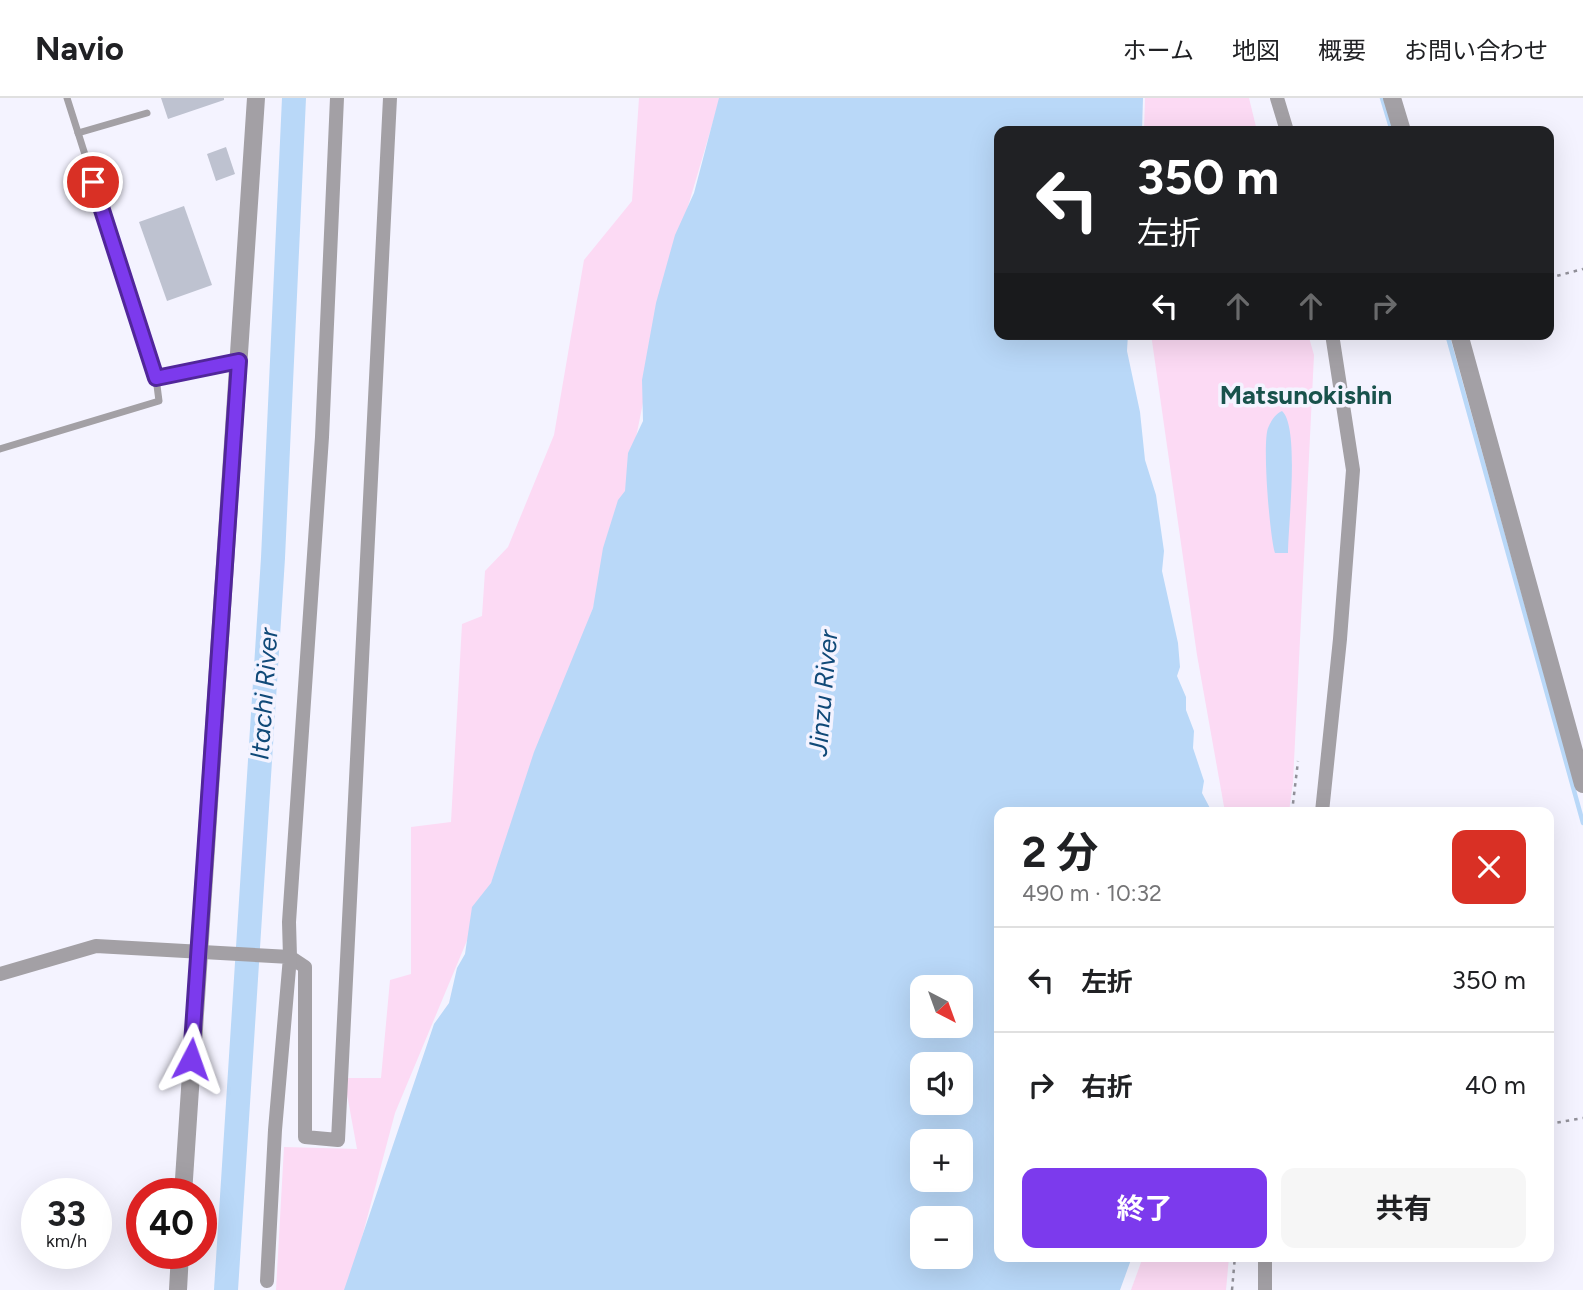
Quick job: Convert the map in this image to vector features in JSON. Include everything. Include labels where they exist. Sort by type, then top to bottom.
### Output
[{"type":"street","points":[[184,1178],[256,98]]},
{"type":"street","points":[[267,1281],[285,957],[322,437],[337,98]]},
{"type":"street","points":[[0,974],[96,947],[285,957],[305,967],[305,1137],[338,1140],[390,98]]},
{"type":"street","points":[[1277,98],[1285,126]]},
{"type":"street","points":[[1392,98],[1400,126]]},
{"type":"street","points":[[1323,807],[1340,639],[1353,470],[1333,340]]},
{"type":"street","points":[[1461,340],[1583,784]]},
{"type":"street","points":[[1265,1262],[1265,1290]]},
{"type":"street","points":[[178,1290],[179,1269]]},
{"type":"lane","points":[[0,449],[159,401],[156,378],[67,98]]},
{"type":"lane","points":[[78,133],[147,113]]},
{"type":"lane","points":[[156,378],[239,361]]},
{"type":"path","points":[[1554,277],[1583,269]]},
{"type":"path","points":[[1293,807],[1298,761]]},
{"type":"path","points":[[1554,1123],[1583,1118]]},
{"type":"path","points":[[1232,1290],[1234,1262]]},
{"type":"shaded area","points":[[639,98],[720,98],[671,264],[625,492],[593,608],[491,883],[395,1113],[348,1290],[276,1290],[284,1147],[357,1149],[344,1078],[381,1078],[390,980],[411,974],[411,827],[451,822],[462,624],[482,616],[485,571],[508,547],[554,435],[584,260],[632,201]]},
{"type":"shaded area","points":[[1145,98],[1249,98],[1256,126],[1144,126]]},
{"type":"shaded area","points":[[1152,340],[1310,340],[1314,355],[1290,807],[1224,807],[1197,655]]},
{"type":"shaded area","points":[[1141,1262],[1229,1262],[1226,1290],[1131,1290]]},
{"type":"water","name":"Jinzu River","points":[[719,98],[1143,98],[1142,126],[994,126],[994,340],[1128,340],[1127,351],[1140,412],[1145,460],[1156,495],[1164,551],[1162,571],[1178,643],[1180,667],[1177,676],[1186,697],[1186,710],[1194,731],[1193,748],[1204,781],[1202,793],[1209,807],[994,807],[994,1262],[1130,1262],[1120,1290],[344,1290],[434,1024],[449,1003],[457,968],[465,954],[472,907],[491,883],[534,752],[593,608],[603,548],[618,500],[625,491],[628,453],[643,421],[642,380],[656,303],[675,235],[694,193]]},
{"type":"water","points":[[1282,411],[1291,436],[1291,500],[1288,553],[1275,553],[1267,491],[1266,437],[1272,420]]},
{"type":"building","points":[[161,98],[224,98],[224,100],[168,119]]},
{"type":"building","points":[[226,147],[235,174],[216,181],[207,154]]},
{"type":"building","points":[[184,206],[212,285],[167,301],[139,222]]},
{"type":"waterway","name":"Itachi River","points":[[226,1290],[273,558],[294,98]]},
{"type":"waterway","points":[[1382,98],[1390,126]]},
{"type":"waterway","points":[[1449,340],[1583,823]]},
{"type":"district","name":"Matsunokishin","points":[[1306,395]]},
{"type":"route","points":[[93,182],[156,378],[239,361],[191,1059]]}]
